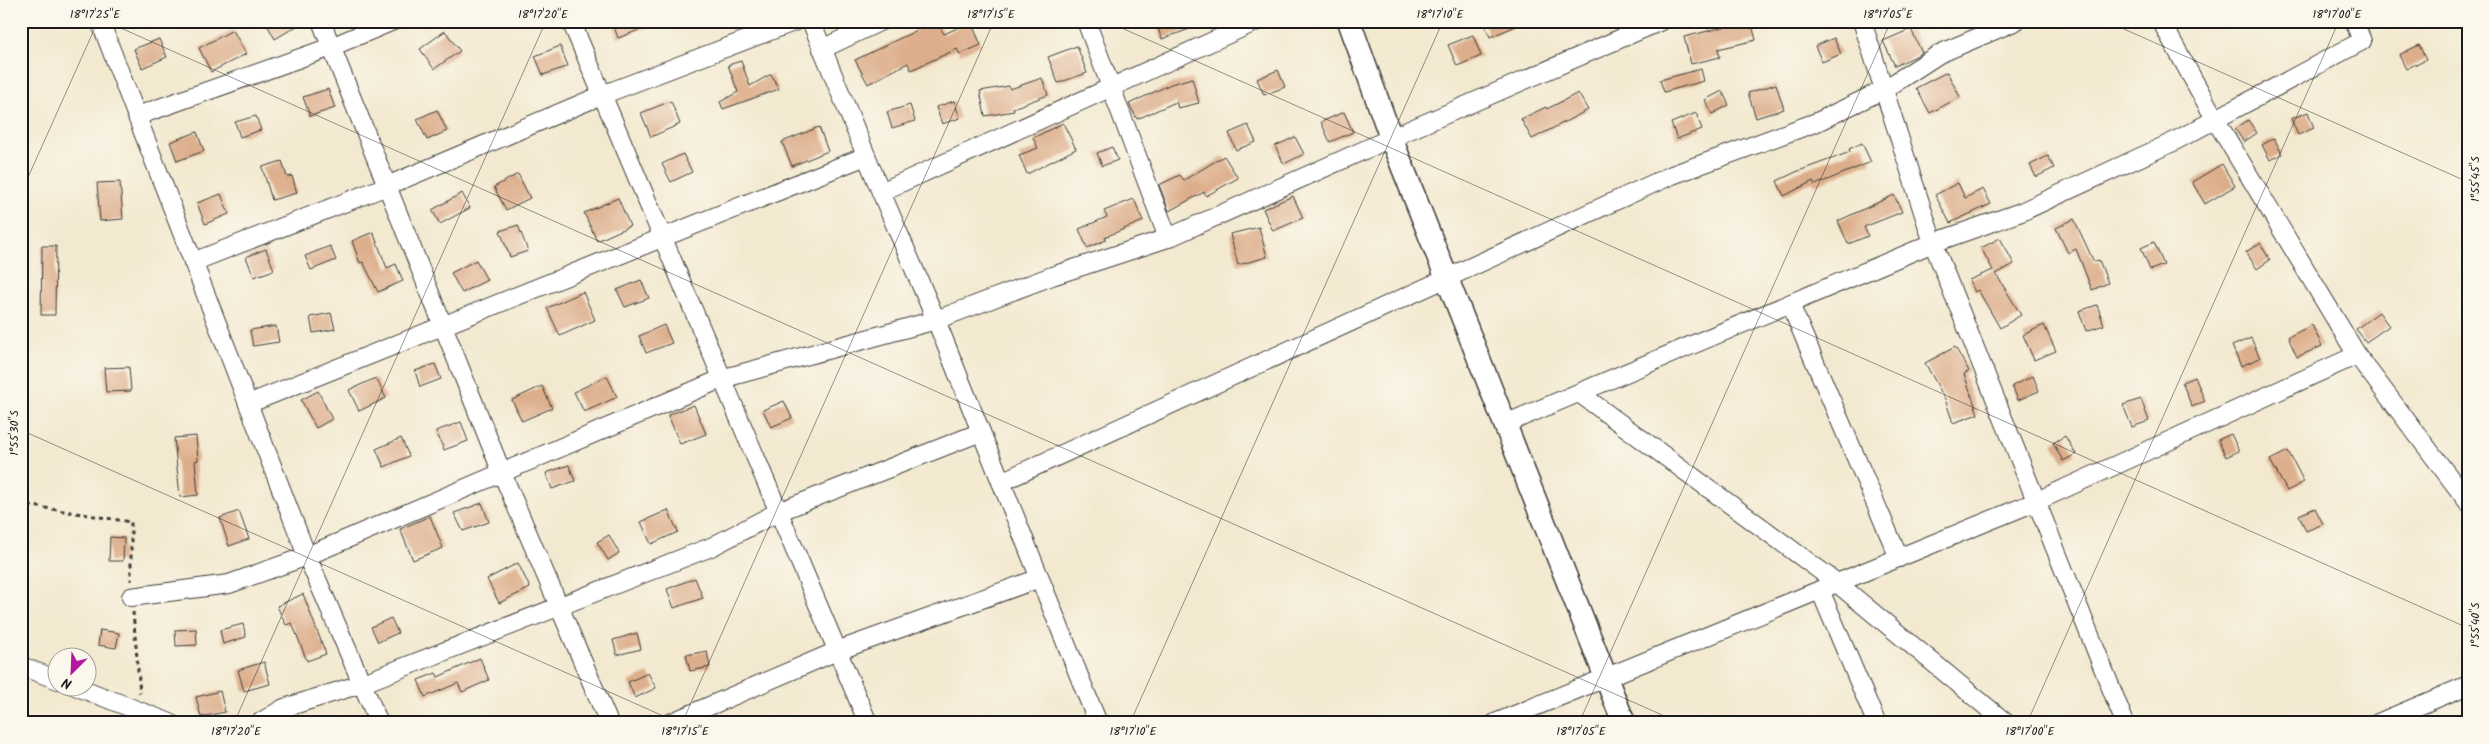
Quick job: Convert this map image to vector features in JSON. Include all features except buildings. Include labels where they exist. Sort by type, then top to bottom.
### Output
[{"type":"street","points":[[100,21],[307,556],[379,723]]},
{"type":"street","points":[[321,21],[502,473],[609,723]]},
{"type":"street","points":[[137,116],[332,48],[393,21]]},
{"type":"street","points":[[571,21],[868,723]]},
{"type":"street","points":[[193,262],[387,186],[602,95],[796,21]]},
{"type":"street","points":[[811,21],[880,192],[936,320],[1098,723]]},
{"type":"street","points":[[822,49],[881,21]]},
{"type":"street","points":[[1086,21],[1168,238]]},
{"type":"street","points":[[880,192],[1112,89],[1257,21]]},
{"type":"street","points":[[1348,21],[1391,138],[1624,723]]},
{"type":"street","points":[[131,597],[229,584],[307,556],[721,379],[936,320],[1052,276],[1168,238],[1391,138],[1628,28],[1661,21]]},
{"type":"street","points":[[1862,21],[1933,243],[2125,723]]},
{"type":"street","points":[[1001,482],[1448,280],[1672,175],[1817,122],[1885,89],[1939,54],[2016,21]]},
{"type":"street","points":[[2161,21],[2215,119],[2357,355],[2468,502]]},
{"type":"street","points":[[1505,424],[1933,243],[2021,212],[2173,142],[2362,40],[2354,21]]},
{"type":"street","points":[[248,404],[443,324],[866,156]]},
{"type":"street","points":[[1790,304],[1899,558]]},
{"type":"street","points":[[1495,723],[2035,502],[2357,355]]},
{"type":"street","points":[[1579,393],[1837,583],[2006,723]]},
{"type":"street","points":[[259,723],[284,708],[361,684],[711,547],[778,512],[981,432]]},
{"type":"street","points":[[670,723],[837,651],[1040,578]]},
{"type":"street","points":[[1820,590],[1876,722],[1873,723]]},
{"type":"street","points":[[21,666],[48,676]]},
{"type":"street","points":[[2378,723],[2468,685]]},
{"type":"street","points":[[97,696],[143,717],[170,723]]},
{"type":"path","points":[[21,504],[131,522],[131,597],[143,717]]}]
